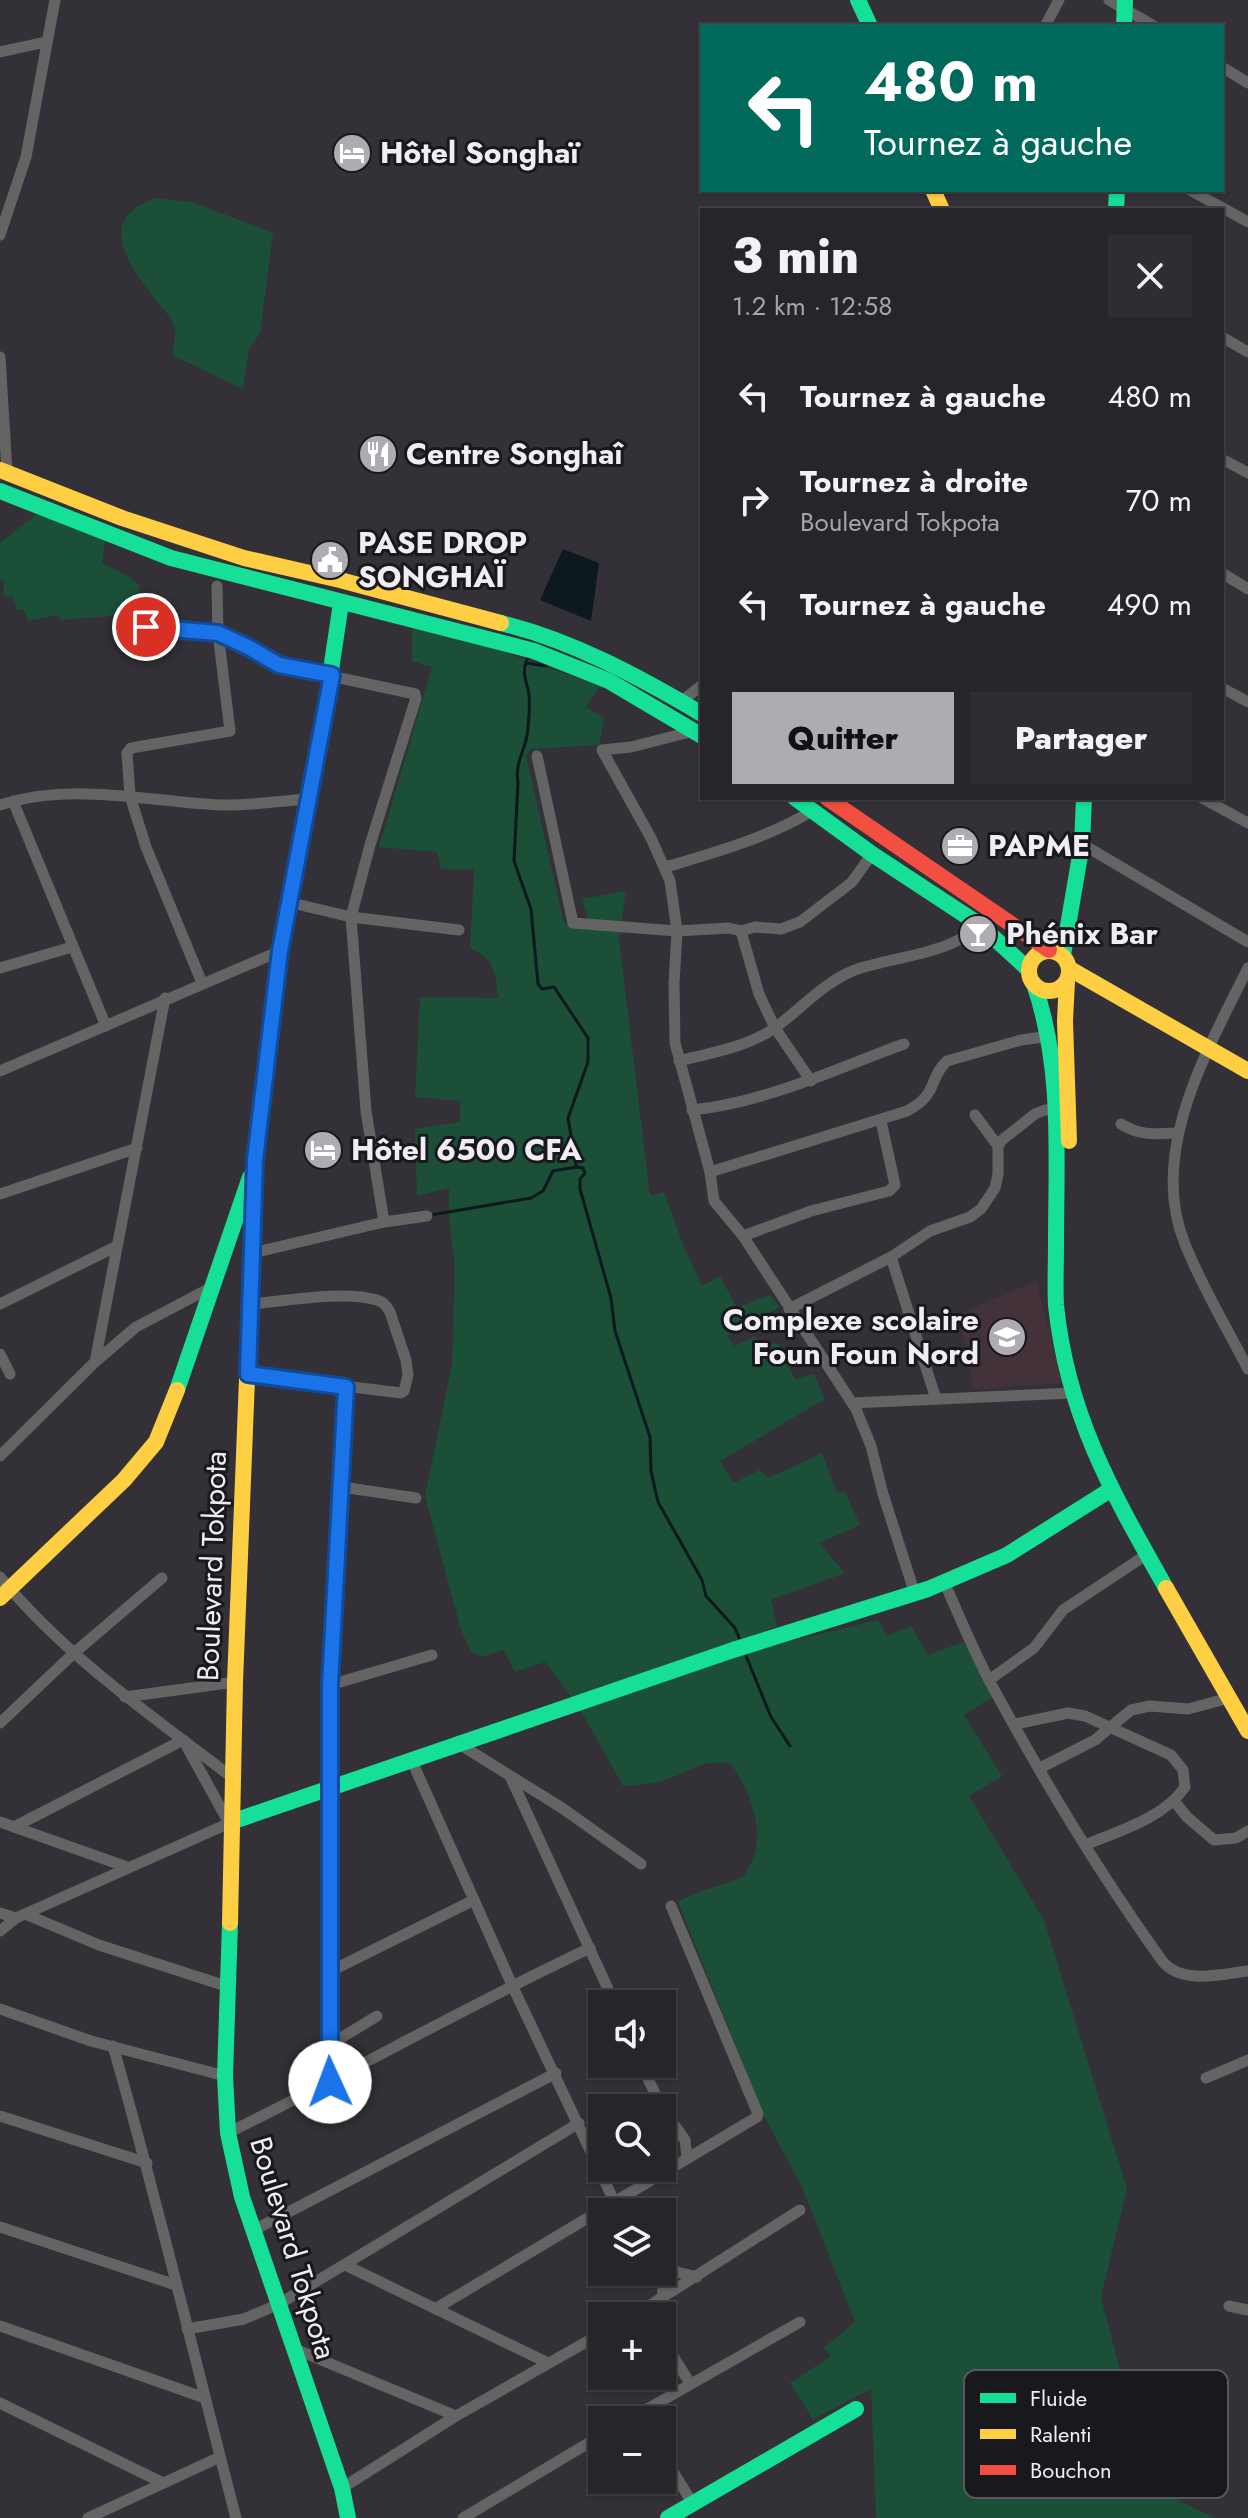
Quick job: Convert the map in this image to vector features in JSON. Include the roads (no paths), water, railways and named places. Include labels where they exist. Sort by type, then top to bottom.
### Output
[{"type":"main road","points":[[858,0],[869,24]]},
{"type":"main road","points":[[1120,3],[1124,24]]},
{"type":"main road","points":[[3,471],[122,518],[232,555],[534,631],[630,671],[700,713]]},
{"type":"main road","points":[[0,491],[171,558],[534,651],[609,681],[698,734]]},
{"type":"main road","name":"Boulevard Tokpota","points":[[341,603],[332,675],[280,951],[255,1160],[235,1682],[225,2076],[228,2133],[234,2167],[252,2231],[342,2488],[348,2518]]},
{"type":"main road","points":[[798,800],[872,854],[980,925],[1031,977],[1051,991],[1063,986],[1062,964]]},
{"type":"main road","points":[[830,800],[1062,964],[1248,1071]]},
{"type":"main road","points":[[1084,800],[1082,844],[1062,964],[1071,1108],[1067,1281],[1069,1318],[1081,1385],[1104,1451],[1154,1548],[1248,1708]]},
{"type":"main road","points":[[1062,964],[1037,954],[1031,977],[1050,1036],[1056,1110],[1056,1302],[1058,1327],[1073,1393],[1093,1453],[1110,1490],[1248,1731]]},
{"type":"main road","points":[[3,1588],[124,1480],[156,1442],[184,1372],[255,1160]]},
{"type":"main road","points":[[232,1822],[456,1742],[770,1637],[915,1594],[994,1561],[1036,1539],[1110,1490]]},
{"type":"main road","points":[[668,2518],[856,2409]]},
{"type":"street","points":[[0,235],[26,157],[55,0]]},
{"type":"street","points":[[1046,24],[1059,0]]},
{"type":"street","points":[[1120,3],[1151,24]]},
{"type":"street","points":[[0,52],[46,42]]},
{"type":"street","points":[[1224,68],[1248,83]]},
{"type":"street","points":[[1194,192],[1223,208]]},
{"type":"street","points":[[1224,209],[1248,222]]},
{"type":"street","points":[[1224,338],[1248,352]]},
{"type":"street","points":[[0,357],[3,471]]},
{"type":"street","points":[[1224,460],[1248,473]]},
{"type":"street","points":[[1224,574],[1248,589]]},
{"type":"street","points":[[202,983],[146,847],[130,796],[127,753],[131,748],[230,731],[218,633],[217,586]]},
{"type":"street","points":[[122,625],[218,633],[279,665],[411,692],[416,698],[351,917],[366,1111],[384,1222]]},
{"type":"street","points":[[682,701],[700,687]]},
{"type":"street","points":[[1224,689],[1248,702]]},
{"type":"street","points":[[698,734],[602,750],[666,867],[677,931],[674,1013],[679,1061],[710,1172],[714,1201],[743,1236],[852,1403],[871,1446],[915,1594]]},
{"type":"street","points":[[537,756],[573,923],[677,931],[729,928],[741,931],[755,927],[781,929],[800,922],[852,882],[872,854]]},
{"type":"street","points":[[0,805],[60,795],[130,796],[219,805],[307,799]]},
{"type":"street","points":[[1206,800],[1248,823]]},
{"type":"street","points":[[13,801],[106,1026]]},
{"type":"street","points":[[666,867],[745,842],[812,811]]},
{"type":"street","points":[[1082,844],[1248,942]]},
{"type":"street","points":[[288,902],[351,917],[459,930]]},
{"type":"street","points":[[679,1061],[733,1046],[775,1028],[843,976],[951,943],[971,934],[980,925]]},
{"type":"street","points":[[741,931],[753,979],[775,1028],[811,1081]]},
{"type":"street","points":[[0,968],[72,947]]},
{"type":"street","points":[[0,1071],[280,951]]},
{"type":"street","points":[[1248,968],[1209,1048],[1178,1133],[1172,1180],[1173,1202],[1184,1244],[1248,1369]]},
{"type":"street","points":[[95,1362],[165,998]]},
{"type":"street","points":[[710,1172],[881,1121],[920,1104],[930,1094],[947,1061],[1021,1040],[1050,1036]]},
{"type":"street","points":[[692,1110],[732,1104],[811,1081],[904,1044]]},
{"type":"street","points":[[998,1146],[1035,1114],[1056,1110]]},
{"type":"street","points":[[789,1309],[891,1257],[930,1231],[970,1217],[981,1209],[995,1188],[998,1146],[975,1115]]},
{"type":"street","points":[[743,1236],[811,1211],[889,1191],[895,1185],[881,1121]]},
{"type":"street","points":[[1121,1124],[1135,1133],[1178,1133]]},
{"type":"street","points":[[0,1194],[137,1148]]},
{"type":"street","points":[[252,1253],[384,1222],[427,1216]]},
{"type":"street","points":[[0,1304],[117,1246]]},
{"type":"street","points":[[891,1257],[936,1399]]},
{"type":"street","points":[[0,1456],[95,1362],[136,1327],[212,1287]]},
{"type":"street","points":[[248,1374],[401,1393],[408,1375],[406,1360],[386,1304],[376,1299],[333,1296],[251,1304]]},
{"type":"street","points":[[0,1354],[10,1374]]},
{"type":"street","points":[[330,2082],[330,1685],[346,1387]]},
{"type":"street","points":[[852,1403],[1073,1393]]},
{"type":"street","points":[[342,1487],[416,1498]]},
{"type":"street","points":[[989,1680],[1034,1648],[1063,1610],[1146,1555]]},
{"type":"street","points":[[0,1723],[74,1653],[162,1578]]},
{"type":"street","points":[[944,1582],[989,1680],[1040,1768],[1129,1915],[1171,1971],[1182,1976],[1248,1971]]},
{"type":"street","points":[[3,1588],[125,1697],[233,1778]]},
{"type":"street","points":[[330,1685],[432,1655]]},
{"type":"street","points":[[125,1697],[235,1682]]},
{"type":"street","points":[[1040,1768],[1079,1750],[1131,1710],[1150,1706],[1188,1709],[1229,1698]]},
{"type":"street","points":[[1015,1724],[1068,1713],[1085,1716],[1171,1755],[1177,1761],[1186,1779],[1185,1787],[1175,1802],[1133,1825],[1085,1845]]},
{"type":"street","points":[[0,1931],[20,1916],[232,1822],[183,1740]]},
{"type":"street","points":[[14,1827],[183,1740]]},
{"type":"street","points":[[456,1742],[562,1808],[641,1864]]},
{"type":"street","points":[[411,1759],[512,1985],[616,2198]]},
{"type":"street","points":[[510,1776],[609,1990]]},
{"type":"street","points":[[1175,1802],[1214,1840],[1236,1838],[1248,1831]]},
{"type":"street","points":[[0,1822],[127,1867]]},
{"type":"street","points":[[331,1971],[474,1900]]},
{"type":"street","points":[[671,1906],[758,2114],[754,2120],[676,2164]]},
{"type":"street","points":[[0,1913],[20,1916],[226,1986]]},
{"type":"street","points":[[228,2133],[512,1985],[590,1948]]},
{"type":"street","points":[[0,2009],[67,2034],[225,2076]]},
{"type":"street","points":[[328,2046],[377,2016]]},
{"type":"street","points":[[113,2046],[147,2163],[236,2518]]},
{"type":"street","points":[[1206,2078],[1248,2060]]},
{"type":"street","points":[[252,2231],[556,2073]]},
{"type":"street","points":[[0,2116],[147,2163]]},
{"type":"street","points":[[187,2329],[244,2319],[279,2304],[579,2123]]},
{"type":"street","points":[[676,2128],[685,2140],[687,2158]]},
{"type":"street","points":[[622,2198],[645,2182]]},
{"type":"street","points":[[658,2302],[800,2210]]},
{"type":"street","points":[[435,2309],[588,2219]]},
{"type":"street","points":[[0,2227],[176,2285]]},
{"type":"street","points":[[345,2265],[548,2363]]},
{"type":"street","points":[[676,2271],[697,2277]]},
{"type":"street","points":[[662,2299],[663,2286]]},
{"type":"street","points":[[1229,2306],[1248,2310]]},
{"type":"street","points":[[654,2406],[800,2322]]},
{"type":"street","points":[[0,2326],[205,2398]]},
{"type":"street","points":[[342,2488],[456,2416],[588,2341]]},
{"type":"street","points":[[295,2349],[456,2416]]},
{"type":"street","points":[[676,2361],[690,2383]]},
{"type":"street","points":[[0,2403],[163,2483]]},
{"type":"street","points":[[463,2518],[588,2443]]},
{"type":"street","points":[[88,2518],[220,2457]]},
{"type":"street","points":[[676,2477],[693,2504]]},
{"type":"waterway","points":[[527,659],[524,673],[529,715],[517,774],[514,861],[531,909],[538,984],[542,989],[554,987],[588,1038],[588,1062],[568,1118],[576,1165]]},
{"type":"waterway","points":[[526,663],[546,666]]},
{"type":"waterway","points":[[431,1215],[531,1198],[543,1191],[553,1171],[583,1168],[585,1173],[580,1179],[580,1189],[611,1298],[615,1331],[650,1437],[651,1471],[658,1502],[702,1580],[706,1596],[735,1628],[740,1640]]},
{"type":"waterway","points":[[744,1651],[771,1717],[790,1746]]},
{"type":"place","name":"Hôtel Songhaï","points":[[352,153]]},
{"type":"place","name":"Centre Songhaî","points":[[378,454]]},
{"type":"place","name":"PASE DROP SONGHAÏ","points":[[330,560]]},
{"type":"place","name":"PAPME","points":[[960,846]]},
{"type":"place","name":"Phénix Bar","points":[[978,934]]},
{"type":"place","name":"Hôtel 6500 CFA","points":[[323,1150]]},
{"type":"place","name":"Complexe scolaire Foun Foun Nord","points":[[1007,1337]]}]
